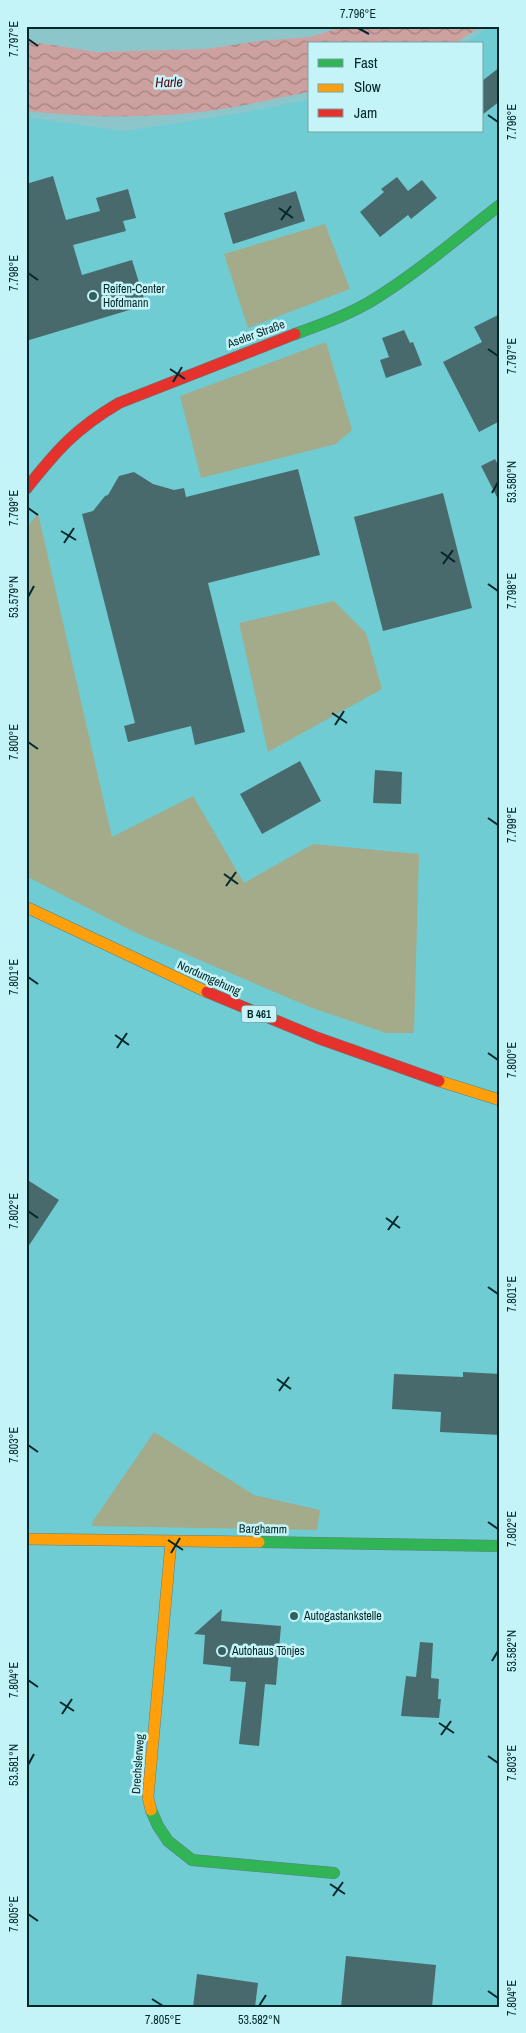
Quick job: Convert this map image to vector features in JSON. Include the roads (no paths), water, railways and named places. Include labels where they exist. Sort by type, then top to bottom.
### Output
[{"type":"street","name":"Aseler Straße","points":[[26,490],[56,451],[94,418],[119,403],[236,356],[337,320],[399,283],[500,205]]},
{"type":"street","name":"Nordumgehung","points":[[26,907],[210,995],[331,1043],[500,1100]]},
{"type":"street","name":"Barghamm","points":[[26,1539],[500,1546]]},
{"type":"street","name":"Drechslerweg","points":[[171,1542],[148,1797],[154,1819],[165,1838],[177,1851],[192,1860],[334,1873]]},
{"type":"water","name":"Harle","points":[[347,26],[482,26],[457,42],[308,42],[308,92],[239,106],[192,113],[145,116],[97,116],[26,111],[26,41],[97,52],[205,49],[259,41],[309,37]]},
{"type":"place","name":"Reifen-Center Hofdmann","points":[[93,296]]},
{"type":"place","name":"Autogastankstelle","points":[[294,1616]]},
{"type":"place","name":"Autohaus Tönjes","points":[[222,1651]]}]
